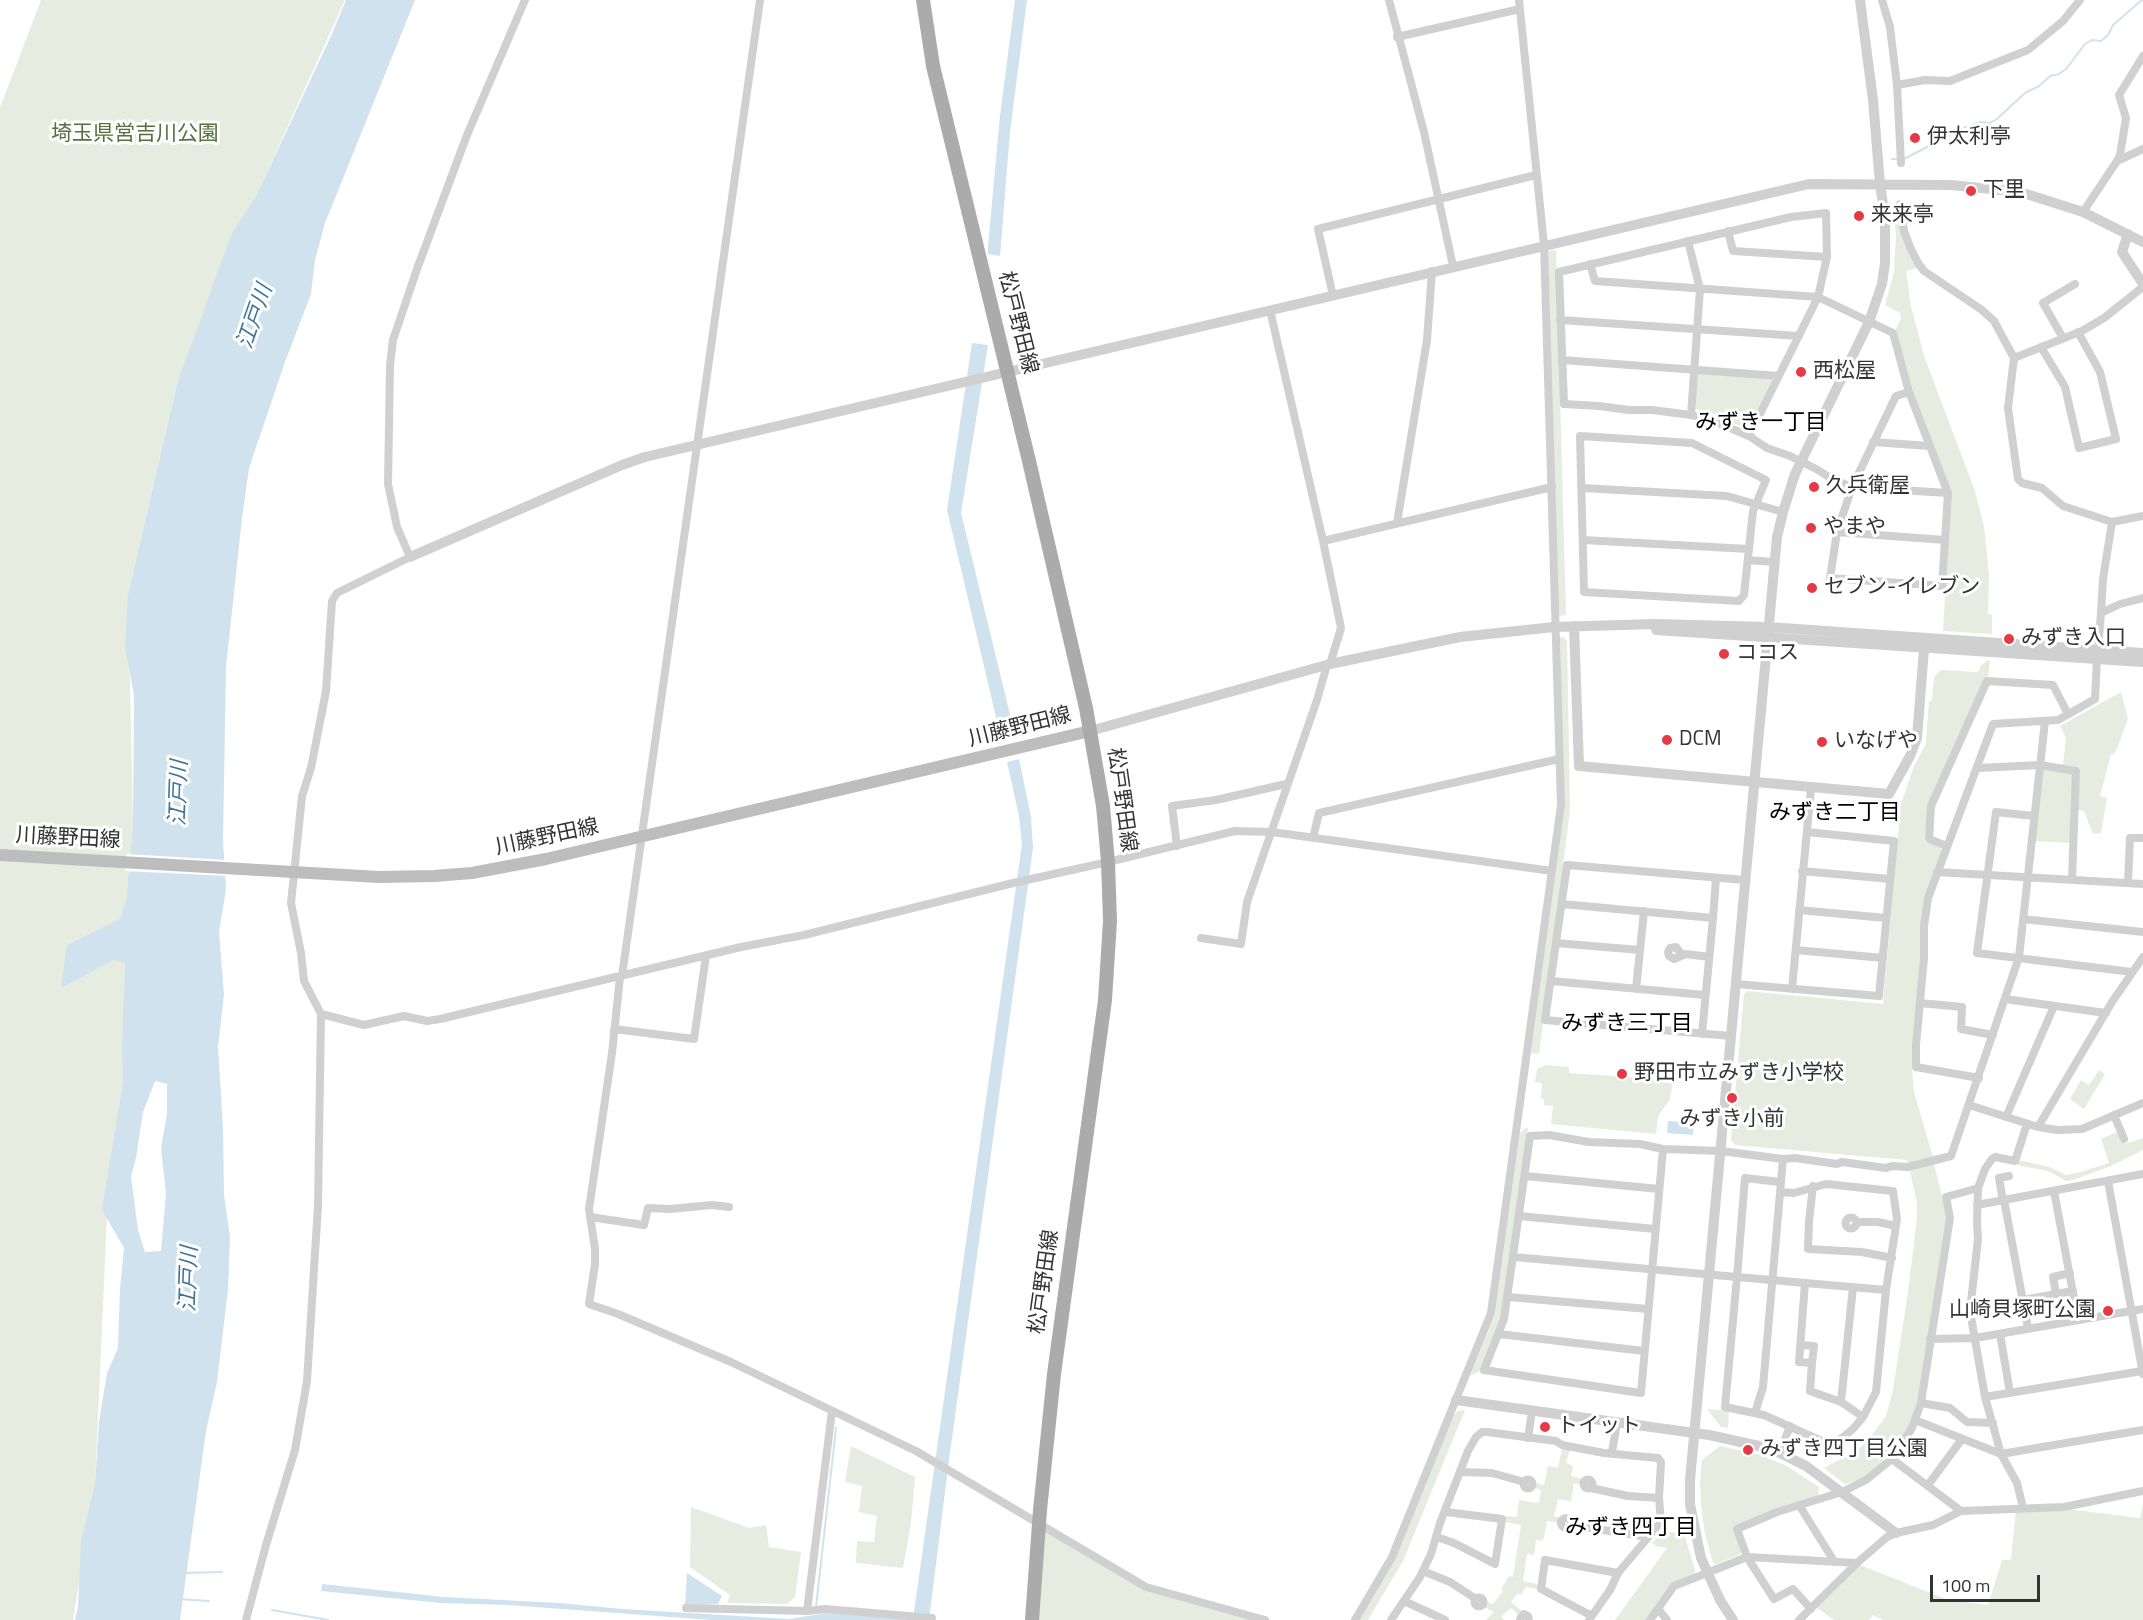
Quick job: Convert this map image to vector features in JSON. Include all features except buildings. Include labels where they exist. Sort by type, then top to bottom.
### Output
[{"type":"main road","name":"松戸野田線","points":[[923,0],[933,66],[1074,650],[1103,806],[1108,862],[1110,921],[1105,1000],[1054,1374],[1040,1510],[1032,1620]]},
{"type":"main road","name":"川藤野田線","points":[[0,855],[418,877],[462,874],[493,870],[642,837],[1090,731]]},
{"type":"street","points":[[410,556],[397,527],[388,484],[390,365],[393,340],[421,257],[467,135],[525,0]]},
{"type":"street","points":[[760,0],[590,1209],[595,1249],[589,1304],[685,1342],[931,1459],[1146,1587],[1265,1620]]},
{"type":"street","points":[[1389,0],[1424,132],[1453,266]]},
{"type":"street","points":[[1733,1620],[1720,1600],[1699,1550],[1690,1504],[1694,1433],[1774,562],[1783,512],[1801,461],[1869,322],[1882,284],[1886,255],[1885,218],[1873,100],[1860,0]]},
{"type":"street","points":[[1882,0],[1890,27],[1897,85],[1902,163]]},
{"type":"street","points":[[1897,85],[1925,80],[1950,81],[2028,50],[2063,21],[2080,0]]},
{"type":"street","points":[[1356,1620],[1392,1557],[1491,1313],[1561,805],[1544,245],[1520,4],[1397,37]]},
{"type":"street","points":[[2083,212],[2120,155],[2126,118],[2119,95],[2143,56]]},
{"type":"street","points":[[2117,161],[2143,149]]},
{"type":"street","points":[[1333,296],[1318,229],[1536,175]]},
{"type":"street","points":[[246,1620],[266,1545],[296,1450],[304,1404],[318,1206],[321,1014],[302,973],[301,953],[291,903],[289,871],[302,796],[311,768],[326,692],[334,596],[410,556],[622,465],[697,444],[1809,184],[1968,185],[2002,189],[2037,196],[2083,212],[2143,242]]},
{"type":"street","points":[[1900,204],[1904,231],[1918,263],[1924,271],[1994,321],[2014,358],[2008,408],[2018,479],[2022,483],[2042,488],[2063,506],[2112,522],[2143,516]]},
{"type":"street","points":[[1749,436],[1818,297],[1827,257],[1826,213],[1791,217],[1559,272],[1564,405],[1691,414],[1749,436],[1767,448],[1801,461],[1832,479],[1852,487],[1948,493]]},
{"type":"street","points":[[1728,231],[1733,251],[1827,257]]},
{"type":"street","points":[[2014,358],[2078,332],[2104,318],[2143,286],[2122,252],[2128,234]]},
{"type":"street","points":[[1688,241],[1700,289],[1691,414]]},
{"type":"street","points":[[1590,264],[1595,281],[1818,297],[1893,333],[1909,392],[1948,493],[1942,586],[1830,578],[1837,532],[1852,487],[1896,396],[1909,392]]},
{"type":"street","points":[[1396,523],[1427,340],[1432,271]]},
{"type":"street","points":[[2063,338],[2043,303],[2075,284]]},
{"type":"street","points":[[1201,938],[1241,944],[1247,902],[1341,628],[1270,310]]},
{"type":"street","points":[[1560,320],[1798,336]]},
{"type":"street","points":[[2041,347],[2065,387],[2079,448],[2116,440],[2100,372],[2078,332]]},
{"type":"street","points":[[1562,360],[1779,376]]},
{"type":"street","points":[[1580,436],[1692,443],[1766,480],[1756,505],[1744,595],[1739,601],[1584,592],[1582,488],[1580,436]]},
{"type":"street","points":[[1874,442],[1929,446]]},
{"type":"street","points":[[1323,541],[1552,487]]},
{"type":"street","points":[[1582,488],[1727,496],[1783,512]]},
{"type":"street","points":[[1979,1078],[1916,1067],[1925,911],[1937,872],[1993,724],[2058,720],[2095,699],[2103,579],[2112,522]]},
{"type":"street","points":[[1837,532],[1945,540]]},
{"type":"street","points":[[1583,540],[1749,549]]},
{"type":"street","points":[[1748,560],[1774,562]]},
{"type":"street","points":[[2101,613],[2120,604],[2143,598]]},
{"type":"street","points":[[1090,731],[1329,664],[1448,639],[1554,627],[1674,624],[1924,649],[2097,654],[2143,653]]},
{"type":"street","points":[[1574,626],[1578,766],[1889,794],[1917,738],[1924,649]]},
{"type":"street","points":[[1767,633],[2097,654],[2143,662]]},
{"type":"street","points":[[1947,846],[1929,839],[1931,806],[1987,681],[2053,685],[2068,714]]},
{"type":"street","points":[[1663,1149],[1641,1393],[1484,1370],[1504,1319],[1530,1136],[1640,1144],[1663,1149],[1721,1151],[1886,1168],[1908,1167],[1951,1156],[2019,957],[2045,721]]},
{"type":"street","points":[[1313,838],[1319,813],[1559,759]]},
{"type":"street","points":[[1978,768],[2040,765],[2076,771],[2072,880]]},
{"type":"street","points":[[1177,846],[1172,806],[1216,800],[1286,784]]},
{"type":"street","points":[[1792,989],[1811,788]]},
{"type":"street","points":[[2034,816],[1996,812],[1977,953],[2132,972]]},
{"type":"street","points":[[321,1014],[364,1025],[404,1016],[427,1020],[804,935],[1235,831],[1272,832],[1551,871]]},
{"type":"street","points":[[1736,984],[1879,996],[1894,841],[1807,832]]},
{"type":"street","points":[[2128,883],[2130,838],[2143,838]]},
{"type":"street","points":[[1731,1036],[1545,1020],[1567,865],[1745,880]]},
{"type":"street","points":[[1802,871],[1890,879]]},
{"type":"street","points":[[1937,872],[2143,884]]},
{"type":"street","points":[[1702,1034],[1716,878]]},
{"type":"street","points":[[1562,904],[1713,918]]},
{"type":"street","points":[[1798,910],[1886,918]]},
{"type":"street","points":[[1636,989],[1644,911]]},
{"type":"street","points":[[2023,919],[2143,932]]},
{"type":"street","points":[[1556,942],[1640,950]]},
{"type":"street","points":[[1796,950],[1883,958]]},
{"type":"street","points":[[1682,955],[1709,957]]},
{"type":"street","points":[[614,1029],[694,1039],[706,957]]},
{"type":"street","points":[[2038,1127],[2106,1013],[2143,957]]},
{"type":"street","points":[[1551,981],[1705,994]]},
{"type":"street","points":[[2005,999],[2106,1013]]},
{"type":"street","points":[[1920,1004],[1962,1007],[1961,1029],[1993,1035]]},
{"type":"street","points":[[2006,1117],[2054,1006]]},
{"type":"street","points":[[1969,1105],[2027,1124],[2058,1130],[2082,1129],[2143,1103]]},
{"type":"street","points":[[2114,1115],[2124,1139]]},
{"type":"street","points":[[2024,1508],[2017,1483],[2001,1454],[1985,1397],[1970,1311],[1978,1239],[1978,1188],[1985,1169],[1992,1159],[1995,1157],[2014,1161],[2027,1124]]},
{"type":"street","points":[[1755,1413],[1762,1387],[1783,1159]]},
{"type":"street","points":[[1977,1205],[2143,1174]]},
{"type":"street","points":[[1525,1176],[1659,1189]]},
{"type":"street","points":[[2009,1176],[2000,1178],[2028,1328]]},
{"type":"street","points":[[1780,1182],[1745,1178],[1725,1407],[1755,1413],[1791,1426],[1826,1443],[1833,1443],[1848,1434],[1863,1417],[1878,1386],[1886,1290],[1896,1226],[1893,1191],[1826,1184],[1794,1193],[1780,1192]]},
{"type":"street","points":[[1985,1397],[2143,1372],[2108,1181]]},
{"type":"street","points":[[1813,1186],[1808,1250],[1862,1252],[1892,1258]]},
{"type":"street","points":[[1811,1609],[1793,1588],[1774,1599],[1747,1557],[1737,1529],[1767,1515],[1842,1492],[1866,1480],[1892,1459],[1916,1420],[1921,1403],[1950,1218],[1946,1197],[1978,1188]]},
{"type":"street","points":[[2054,1191],[2079,1320]]},
{"type":"street","points":[[590,1217],[644,1224],[648,1208],[670,1209],[712,1204],[729,1207]]},
{"type":"street","points":[[1519,1216],[1655,1229]]},
{"type":"street","points":[[1856,1222],[1878,1222],[1896,1226]]},
{"type":"street","points":[[1514,1257],[1886,1290]]},
{"type":"street","points":[[2056,1294],[2053,1277],[2070,1273]]},
{"type":"street","points":[[1805,1282],[1799,1362],[1812,1363]]},
{"type":"street","points":[[1840,1402],[1853,1287]]},
{"type":"street","points":[[2023,1300],[2073,1292]]},
{"type":"street","points":[[1508,1297],[1648,1309]]},
{"type":"street","points":[[1930,1340],[1975,1338],[2143,1309]]},
{"type":"street","points":[[1499,1334],[1644,1352]]},
{"type":"street","points":[[2000,1334],[2010,1393]]},
{"type":"street","points":[[1800,1345],[1814,1346],[1810,1390],[1840,1402],[1863,1417]]},
{"type":"street","points":[[1456,1400],[1694,1433],[1735,1440],[1780,1453],[1806,1466],[1896,1533]]},
{"type":"street","points":[[1921,1403],[1950,1408],[1967,1422],[1993,1423]]},
{"type":"street","points":[[1528,1438],[1532,1410]]},
{"type":"street","points":[[807,1611],[832,1411]]},
{"type":"street","points":[[1916,1420],[2001,1454],[2143,1430]]},
{"type":"street","points":[[1612,1452],[1617,1423]]},
{"type":"street","points":[[1780,1453],[1791,1426]]},
{"type":"street","points":[[1391,1620],[1423,1570],[1468,1451],[1476,1437],[1482,1432],[1658,1458],[1661,1462],[1659,1498],[1661,1522],[1618,1573],[1610,1590],[1590,1618],[1541,1589],[1545,1560],[1618,1573]]},
{"type":"street","points":[[1928,1485],[1962,1439]]},
{"type":"street","points":[[1892,1459],[1961,1511]]},
{"type":"street","points":[[1460,1472],[1492,1473],[1524,1482]]},
{"type":"street","points":[[1591,1488],[1628,1496],[1659,1498]]},
{"type":"street","points":[[1799,1620],[1887,1536],[1933,1525],[1961,1511],[2064,1507],[2143,1491]]},
{"type":"street","points":[[1799,1505],[1834,1561]]},
{"type":"street","points":[[1437,1536],[1495,1564],[1502,1519],[1446,1512]]},
{"type":"street","points":[[1570,1525],[1648,1537]]},
{"type":"street","points":[[1650,1620],[1674,1587],[1747,1557],[1857,1563]]},
{"type":"street","points":[[1423,1570],[1450,1582],[1476,1599]]},
{"type":"street","points":[[1404,1601],[1445,1620]]},
{"type":"street","points":[[686,1608],[807,1611],[825,1609],[932,1618]]},
{"type":"street","points":[[1658,1609],[1667,1620]]},
{"type":"street","points":[[1520,1620],[1521,1616],[1526,1614],[1529,1620]]},
{"type":"green space","name":"埼玉県営吉川公園","points":[[41,0],[345,0],[255,198],[177,384],[128,593],[133,823],[126,902],[123,1082],[109,1170],[95,1484],[73,1620],[0,1620],[0,108]]},
{"type":"green space","points":[[1898,206],[1918,268],[1906,271],[1911,306],[1924,356],[1974,488],[1984,526],[1989,575],[1988,614],[1992,615],[1992,634],[1943,631],[1951,493],[1914,395],[1895,331],[1901,318],[1900,313],[1885,305],[1894,272],[1896,237],[1894,211]]},
{"type":"green space","points":[[1556,250],[1566,615],[1558,616],[1548,251]]},
{"type":"green space","points":[[1698,373],[1773,381],[1750,428],[1747,429],[1694,407]]},
{"type":"green space","points":[[1563,637],[1567,641],[1570,810],[1539,1054],[1531,1053],[1565,805],[1558,638]]},
{"type":"green space","points":[[1988,660],[1990,661],[1988,678],[1984,678],[1929,804],[1927,814],[1925,842],[1940,847],[1942,850],[1926,894],[1921,916],[1921,948],[1912,1069],[1914,1092],[1933,1157],[1908,1164],[1907,1160],[1735,1145],[1731,1140],[1744,994],[1747,991],[1883,1004],[1901,804],[1914,766],[1926,744],[1929,700],[1930,702],[1932,699],[1934,677],[1941,670],[1976,672]]},
{"type":"green space","points":[[2121,692],[2128,719],[2118,746],[2114,754],[2111,754],[2100,796],[2107,798],[2101,833],[2093,834],[2084,811],[2078,810],[2080,768],[2063,765],[2066,738],[2060,726]]},
{"type":"green space","points":[[2045,768],[2071,773],[2073,776],[2070,843],[2035,841],[2042,770]]},
{"type":"green space","points":[[1545,1065],[1569,1067],[1569,1073],[1673,1081],[1670,1099],[1658,1116],[1656,1134],[1551,1124],[1553,1106],[1544,1105],[1544,1099],[1541,1098],[1542,1083],[1535,1082],[1537,1069]]},
{"type":"green space","points":[[2099,1070],[2105,1074],[2084,1109],[2070,1099],[2081,1080],[2089,1085]]},
{"type":"green space","points":[[1528,1128],[1501,1318],[1480,1371],[1470,1376],[1495,1315],[1520,1133]]},
{"type":"green space","points":[[2119,1131],[2125,1144],[2143,1138],[2143,1150],[2111,1166],[2073,1180],[2066,1181],[2048,1171],[2017,1165],[2018,1160],[2049,1167],[2066,1175],[2109,1163],[2101,1139]]},
{"type":"green space","points":[[1934,1164],[1947,1217],[1918,1401],[1910,1426],[1890,1455],[1864,1478],[1845,1484],[1824,1468],[1853,1453],[1867,1442],[1886,1416],[1893,1390],[1917,1218],[1917,1203],[1910,1171]]},
{"type":"green space","points":[[1707,1409],[1729,1411],[1728,1428],[1721,1427]]},
{"type":"green space","points":[[1465,1410],[1403,1561],[1368,1620],[1359,1620],[1454,1415],[1458,1411]]},
{"type":"green space","points":[[851,1446],[915,1477],[911,1523],[903,1568],[856,1563],[857,1541],[874,1542],[877,1516],[859,1512],[862,1486],[845,1482]]},
{"type":"green space","points":[[1720,1446],[1757,1454],[1785,1465],[1819,1487],[1818,1496],[1774,1509],[1733,1527],[1741,1552],[1739,1555],[1716,1564],[1713,1563],[1705,1534],[1700,1482],[1702,1460]]},
{"type":"green space","points":[[1562,1448],[1570,1449],[1566,1463],[1573,1466],[1571,1476],[1582,1479],[1580,1484],[1574,1483],[1571,1501],[1558,1499],[1554,1516],[1561,1518],[1559,1523],[1547,1521],[1542,1541],[1536,1540],[1534,1555],[1527,1554],[1523,1581],[1537,1584],[1537,1589],[1526,1587],[1521,1595],[1518,1593],[1511,1602],[1523,1612],[1519,1615],[1511,1608],[1501,1616],[1504,1620],[1486,1620],[1494,1612],[1484,1607],[1486,1602],[1493,1604],[1503,1591],[1501,1589],[1509,1576],[1513,1577],[1521,1525],[1505,1522],[1506,1516],[1517,1517],[1519,1500],[1539,1503],[1541,1490],[1534,1488],[1535,1483],[1544,1485],[1548,1466],[1558,1468]]},
{"type":"green space","points":[[2143,1503],[2143,1620],[1883,1620],[1873,1615],[1869,1620],[1834,1620],[1816,1607],[1860,1565],[1948,1600],[1988,1605],[2002,1560],[2011,1560],[2016,1510],[2067,1509],[2140,1518]]},
{"type":"green space","points":[[691,1507],[749,1528],[766,1525],[769,1547],[801,1552],[795,1597],[787,1604],[727,1603],[730,1595],[690,1567]]},
{"type":"green space","points":[[1044,1531],[1143,1589],[1255,1620],[1037,1620]]},
{"type":"green space","points":[[1663,1531],[1684,1534],[1695,1570],[1694,1574],[1672,1583],[1646,1620],[1615,1620],[1667,1548],[1655,1546],[1652,1543]]},
{"type":"water","name":"江戸川","points":[[346,0],[415,0],[325,223],[315,260],[311,294],[249,468],[226,667],[223,840],[226,890],[219,932],[224,995],[218,1047],[224,1195],[230,1237],[228,1290],[217,1382],[206,1431],[180,1620],[75,1620],[78,1607],[81,1542],[95,1484],[99,1422],[107,1373],[118,1348],[124,1248],[102,1210],[123,1082],[125,963],[113,960],[61,988],[67,945],[120,919],[126,902],[133,823],[134,695],[125,647],[128,594],[177,384],[232,233],[255,198]],"holes":[[[155,1081],[167,1084],[167,1113],[161,1149],[166,1194],[161,1251],[145,1252],[138,1230],[131,1177],[143,1112]]]},
{"type":"water","points":[[1015,0],[1027,0],[1010,132],[1000,256],[988,254],[988,246],[1000,116]]},
{"type":"water","points":[[972,343],[988,345],[961,513],[1015,735],[1001,738],[947,510]]},
{"type":"water","points":[[1019,759],[1031,817],[1033,848],[929,1620],[712,1620],[508,1605],[441,1603],[321,1591],[322,1584],[444,1597],[789,1619],[827,1613],[913,1619],[1022,844],[1019,816],[1007,762]]},
{"type":"water","points":[[1668,1121],[1694,1123],[1693,1135],[1667,1133]]},
{"type":"water","points":[[687,1573],[722,1596],[718,1604],[685,1605]]},
{"type":"pier","points":[[126,854],[227,860],[228,876],[125,871]]},
{"type":"waterway","points":[[1904,159],[1964,128],[1980,122],[1990,123],[1997,119],[2025,93],[2039,86],[2050,76],[2066,69],[2085,44],[2092,40],[2101,41],[2108,35],[2113,25],[2142,0]]},
{"type":"waterway","points":[[1892,159],[1899,159]]},
{"type":"waterway","points":[[816,1607],[836,1428]]},
{"type":"waterway","points":[[183,1573],[222,1572]]},
{"type":"waterway","points":[[179,1599],[209,1601]]},
{"type":"waterway","points":[[272,1610],[328,1620]]},
{"type":"place","name":"伊太利亭","points":[[1915,138]]},
{"type":"place","name":"下里","points":[[1971,191]]},
{"type":"place","name":"来来亭","points":[[1859,216]]},
{"type":"place","name":"西松屋","points":[[1801,372]]},
{"type":"place","name":"久兵衛屋","points":[[1814,487]]},
{"type":"place","name":"やまや","points":[[1811,528]]},
{"type":"place","name":"セブン-イレブン","points":[[1812,588]]},
{"type":"place","name":"みずき入口","points":[[2009,639]]},
{"type":"place","name":"ココス","points":[[1724,654]]},
{"type":"place","name":"DCM","points":[[1667,740]]},
{"type":"place","name":"いなげや","points":[[1822,742]]},
{"type":"place","name":"野田市立みずき小学校","points":[[1622,1074]]},
{"type":"place","name":"みずき小前","points":[[1732,1098]]},
{"type":"place","name":"山崎貝塚町公園","points":[[2108,1311]]},
{"type":"place","name":"トイット","points":[[1545,1427]]},
{"type":"place","name":"みずき四丁目公園","points":[[1748,1450]]},
{"type":"district","name":"みずき一丁目","points":[[1761,424]]},
{"type":"district","name":"みずき二丁目","points":[[1835,814]]},
{"type":"district","name":"みずき三丁目","points":[[1627,1025]]},
{"type":"district","name":"みずき四丁目","points":[[1631,1529]]}]
